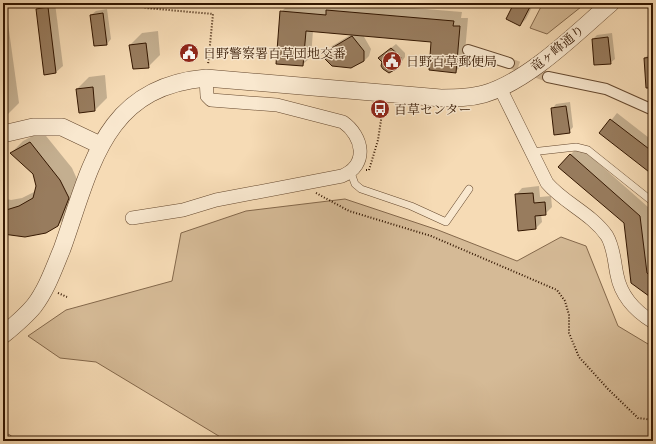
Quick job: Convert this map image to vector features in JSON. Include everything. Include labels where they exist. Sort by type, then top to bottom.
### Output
[{"type":"street","name":"竜ヶ峰通り","points":[[3,335],[34,306],[52,274],[100,145],[117,121],[133,105],[148,94],[178,82],[207,73],[441,98],[472,97],[500,88],[536,67],[611,3]]},
{"type":"street","points":[[468,50],[509,63]]},
{"type":"street","points":[[132,218],[183,210],[216,200],[342,176],[351,172],[358,161],[360,144],[351,127],[343,122],[277,105],[211,100],[207,96],[207,73]]},
{"type":"street","points":[[548,77],[606,89],[653,110]]},
{"type":"street","points":[[500,88],[547,183],[555,193],[594,223],[606,236],[613,250],[617,277],[623,293],[643,316],[653,322]]},
{"type":"street","points":[[3,134],[33,127],[62,127],[100,145]]},
{"type":"lane","points":[[531,152],[576,147],[588,150],[653,202]]},
{"type":"lane","points":[[351,172],[355,184],[360,189],[411,206],[446,222],[469,189]]},
{"type":"path","points":[[137,3],[146,8],[214,14],[207,73]]},
{"type":"path","points":[[369,170],[378,140],[383,107]]},
{"type":"path","points":[[302,184],[348,211],[431,236],[557,290],[565,301],[569,315],[569,333],[579,358],[638,418],[653,420]]},
{"type":"path","points":[[54,291],[67,297]]},
{"type":"shaded area","points":[[543,3],[586,3],[547,34],[530,28]]},
{"type":"shaded area","points":[[345,199],[438,230],[517,261],[561,237],[586,246],[618,326],[653,347],[653,441],[227,441],[96,362],[60,358],[28,336],[66,310],[172,281],[181,233],[246,211]]},
{"type":"building","points":[[514,3],[532,3],[520,26],[506,19]]},
{"type":"building","points":[[48,7],[56,73],[44,75],[36,9]]},
{"type":"building","points":[[326,10],[454,21],[453,26],[460,26],[456,73],[429,70],[431,42],[306,31],[303,66],[276,64],[280,11],[326,15]]},
{"type":"building","points":[[103,13],[107,45],[94,46],[90,15]]},
{"type":"building","points":[[352,36],[364,51],[364,61],[351,68],[332,66],[325,59],[325,52]]},
{"type":"building","points":[[608,37],[611,64],[594,65],[592,39]]},
{"type":"building","points":[[146,43],[149,68],[133,69],[129,45]]},
{"type":"building","name":"日野警察署百草団地交番","points":[[191,45],[194,59],[186,60],[183,47]]},
{"type":"building","points":[[391,48],[401,57],[401,62],[398,68],[389,73],[383,69],[381,66],[382,62],[378,58]]},
{"type":"building","points":[[653,57],[653,88],[646,88],[644,58]]},
{"type":"building","points":[[93,87],[95,111],[79,113],[76,89]]},
{"type":"building","points":[[566,106],[570,133],[554,135],[551,108]]},
{"type":"building","points":[[610,119],[653,152],[653,175],[599,133]]},
{"type":"building","points":[[30,142],[60,180],[69,198],[58,226],[46,233],[25,237],[3,234],[3,211],[19,206],[33,198],[36,186],[33,174],[10,153]]},
{"type":"building","points":[[570,154],[640,216],[647,273],[653,278],[653,299],[631,283],[624,223],[558,167]]},
{"type":"building","points":[[533,193],[534,203],[545,202],[546,215],[535,216],[536,229],[518,231],[515,194]]},
{"type":"tunnel","points":[[509,63],[548,77]]},
{"type":"place","name":"日野警察署百草団地交番","points":[[189,53]]},
{"type":"place","name":"日野百草郵便局","points":[[392,61]]},
{"type":"place","name":"百草センター","points":[[380,109]]}]
